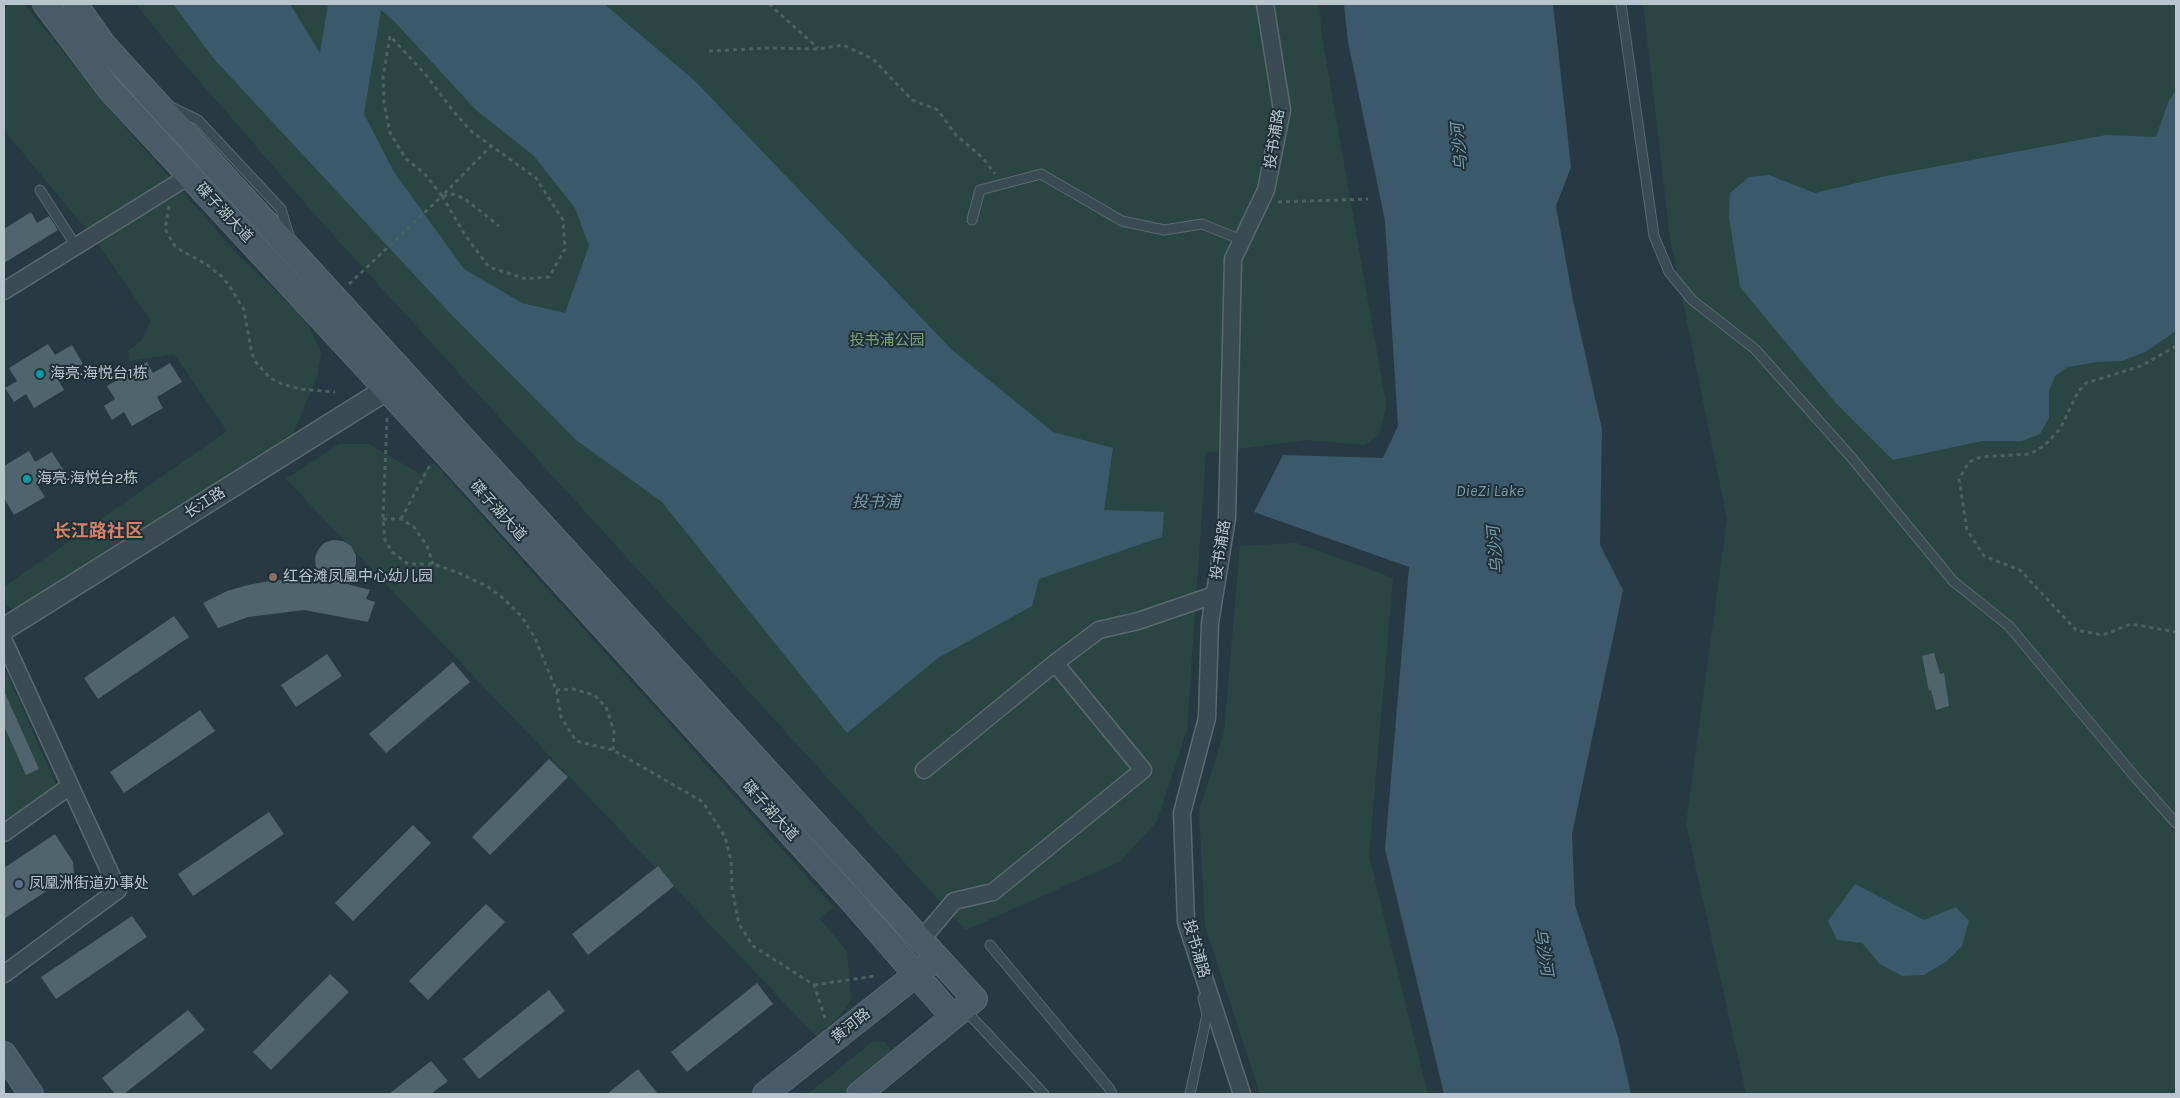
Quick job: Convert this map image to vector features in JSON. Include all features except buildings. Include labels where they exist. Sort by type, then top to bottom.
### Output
[{"type":"main road","name":"碟子湖大道","points":[[45,4],[182,181],[396,383],[921,940],[937,958],[964,1008]]},
{"type":"main road","name":"碟子湖大道","points":[[75,4],[104,45],[334,298],[440,447],[846,894],[916,974],[964,1008]]},
{"type":"main road","name":"黄河路","points":[[765,1094],[937,958]]},
{"type":"main road","points":[[859,1094],[964,1008]]},
{"type":"main road","points":[[4,1054],[31,1094]]},
{"type":"street","name":"投书浦路","points":[[1242,1094],[1186,922],[1182,813],[1207,718],[1210,623],[1227,518],[1233,259],[1266,190],[1282,110],[1265,4]]},
{"type":"street","points":[[4,291],[182,181]]},
{"type":"street","name":"长江路","points":[[4,628],[396,383]]},
{"type":"street","points":[[924,770],[1055,663],[1099,630],[1138,621],[1214,595]]},
{"type":"street","points":[[4,641],[118,890],[4,974]]},
{"type":"street","points":[[921,940],[954,901],[993,892],[1143,770],[1055,663]]},
{"type":"street","points":[[4,833],[70,786]]},
{"type":"lane","points":[[1622,4],[1654,236],[1669,272],[1692,300],[1754,349],[1851,457],[1953,580],[2008,626],[2176,823]]},
{"type":"lane","points":[[972,220],[980,190],[1041,174],[1122,222],[1164,230],[1202,224],[1242,240]]},
{"type":"lane","points":[[40,190],[76,246]]},
{"type":"lane","points":[[1186,922],[1207,1015],[1190,1094]]},
{"type":"lane","points":[[990,945],[1110,1088],[1112,1094]]},
{"type":"lane","points":[[964,1008],[1044,1094]]},
{"type":"path","points":[[769,4],[818,49]]},
{"type":"path","points":[[390,36],[426,75],[472,132],[536,178],[563,220],[565,249],[549,277],[526,279],[489,267],[465,236],[442,196],[424,173],[406,159],[390,133],[384,103],[383,77],[390,36]]},
{"type":"path","points":[[709,51],[770,48],[818,49],[843,46],[873,59],[912,100],[938,110],[956,135],[982,158],[1002,184]]},
{"type":"path","points":[[334,298],[442,196],[491,146]]},
{"type":"path","points":[[182,181],[165,229],[175,246],[214,270],[230,285],[244,310],[253,354],[261,368],[270,378],[282,384],[300,389],[335,392]]},
{"type":"path","points":[[442,196],[453,194],[465,199],[498,226]]},
{"type":"path","points":[[1260,203],[1368,199]]},
{"type":"path","points":[[2176,346],[2141,366],[2086,383],[2078,392],[2060,429],[2044,446],[2030,454],[1981,456],[1969,462],[1960,479],[1966,530],[1984,556],[2020,570],[2076,630],[2102,635],[2131,624],[2176,632]]},
{"type":"path","points":[[396,383],[387,428],[383,519],[385,540],[392,552],[408,564],[433,564],[456,572],[487,586],[504,599],[522,617],[535,638],[556,690],[561,717],[576,741],[613,750],[703,802],[725,836],[731,860],[732,888],[739,924],[753,946],[814,985],[832,1041]]},
{"type":"path","points":[[401,519],[440,447]]},
{"type":"path","points":[[383,519],[401,519],[414,528],[428,546],[433,564]]},
{"type":"path","points":[[556,690],[573,689],[594,695],[606,707],[614,731],[613,750]]},
{"type":"path","points":[[814,985],[875,976]]},
{"type":"green space","points":[[4,4],[24,4],[125,127],[241,258],[306,320],[321,353],[317,377],[293,433],[16,612],[4,603],[4,587],[227,431],[174,354],[129,361],[128,351],[142,340],[151,321],[99,245],[4,130]]},
{"type":"green space","name":"投书浦公园","points":[[136,4],[1319,4],[1322,37],[1386,404],[1380,434],[1365,445],[1308,440],[1206,453],[1187,730],[1157,821],[1121,861],[966,930],[326,227],[170,47]]},
{"type":"green space","points":[[1643,4],[2176,4],[2176,1094],[1746,1094],[1686,824],[1727,519],[1670,238]]},
{"type":"green space","points":[[339,444],[369,444],[420,474],[434,463],[834,907],[819,918],[847,951],[851,1001],[836,1020],[816,1036],[286,479]]},
{"type":"green space","points":[[1297,543],[1393,578],[1369,856],[1428,1094],[1260,1094],[1205,926],[1199,811],[1224,732],[1240,546]]},
{"type":"green space","points":[[4,667],[57,787],[4,824],[5,796]]},
{"type":"green space","points":[[884,1041],[893,1053],[849,1094],[808,1094],[872,1042]]},
{"type":"water","name":"投书浦","points":[[173,4],[290,4],[320,53],[328,4],[604,4],[695,81],[952,350],[1053,432],[1113,448],[1104,510],[1164,512],[1162,537],[1039,579],[1032,606],[938,658],[847,733],[662,502],[576,440],[446,309],[214,59]],"holes":[[[381,10],[394,21],[476,110],[534,156],[575,208],[589,246],[565,313],[522,303],[464,269],[394,172],[364,114]]]},
{"type":"water","name":"DieZi Lake","points":[[1344,4],[1553,4],[1571,167],[1556,206],[1573,300],[1602,429],[1600,545],[1623,590],[1572,834],[1575,905],[1618,1037],[1631,1094],[1444,1094],[1385,849],[1409,567],[1254,512],[1283,455],[1383,458],[1398,426],[1385,221],[1348,42]]},
{"type":"water","points":[[2176,91],[2176,331],[2145,352],[2122,361],[2097,362],[2068,367],[2055,376],[2049,391],[2049,418],[2040,434],[2022,441],[1982,441],[1893,460],[1835,402],[1740,287],[1729,217],[1730,193],[1749,177],[1769,175],[1815,193],[1886,176],[2106,135],[2156,137],[2169,100]]},
{"type":"water","points":[[1855,884],[1924,920],[1956,907],[1969,921],[1962,946],[1947,961],[1924,975],[1902,976],[1880,964],[1862,943],[1837,940],[1828,921]]},
{"type":"place","name":"海亮·海悦台1栋","points":[[40,374]]},
{"type":"place","name":"海亮·海悦台2栋","points":[[27,479]]},
{"type":"place","name":"红谷滩凤凰中心幼儿园","points":[[273,577]]},
{"type":"place","name":"凤凰洲街道办事处","points":[[19,884]]},
{"type":"district","name":"长江路社区","points":[[98,532]]},
{"type":"water label","name":"乌沙河","points":[[1460,147]]},
{"type":"water label","name":"乌沙河","points":[[1496,550]]},
{"type":"water label","name":"乌沙河","points":[[1543,952]]}]
